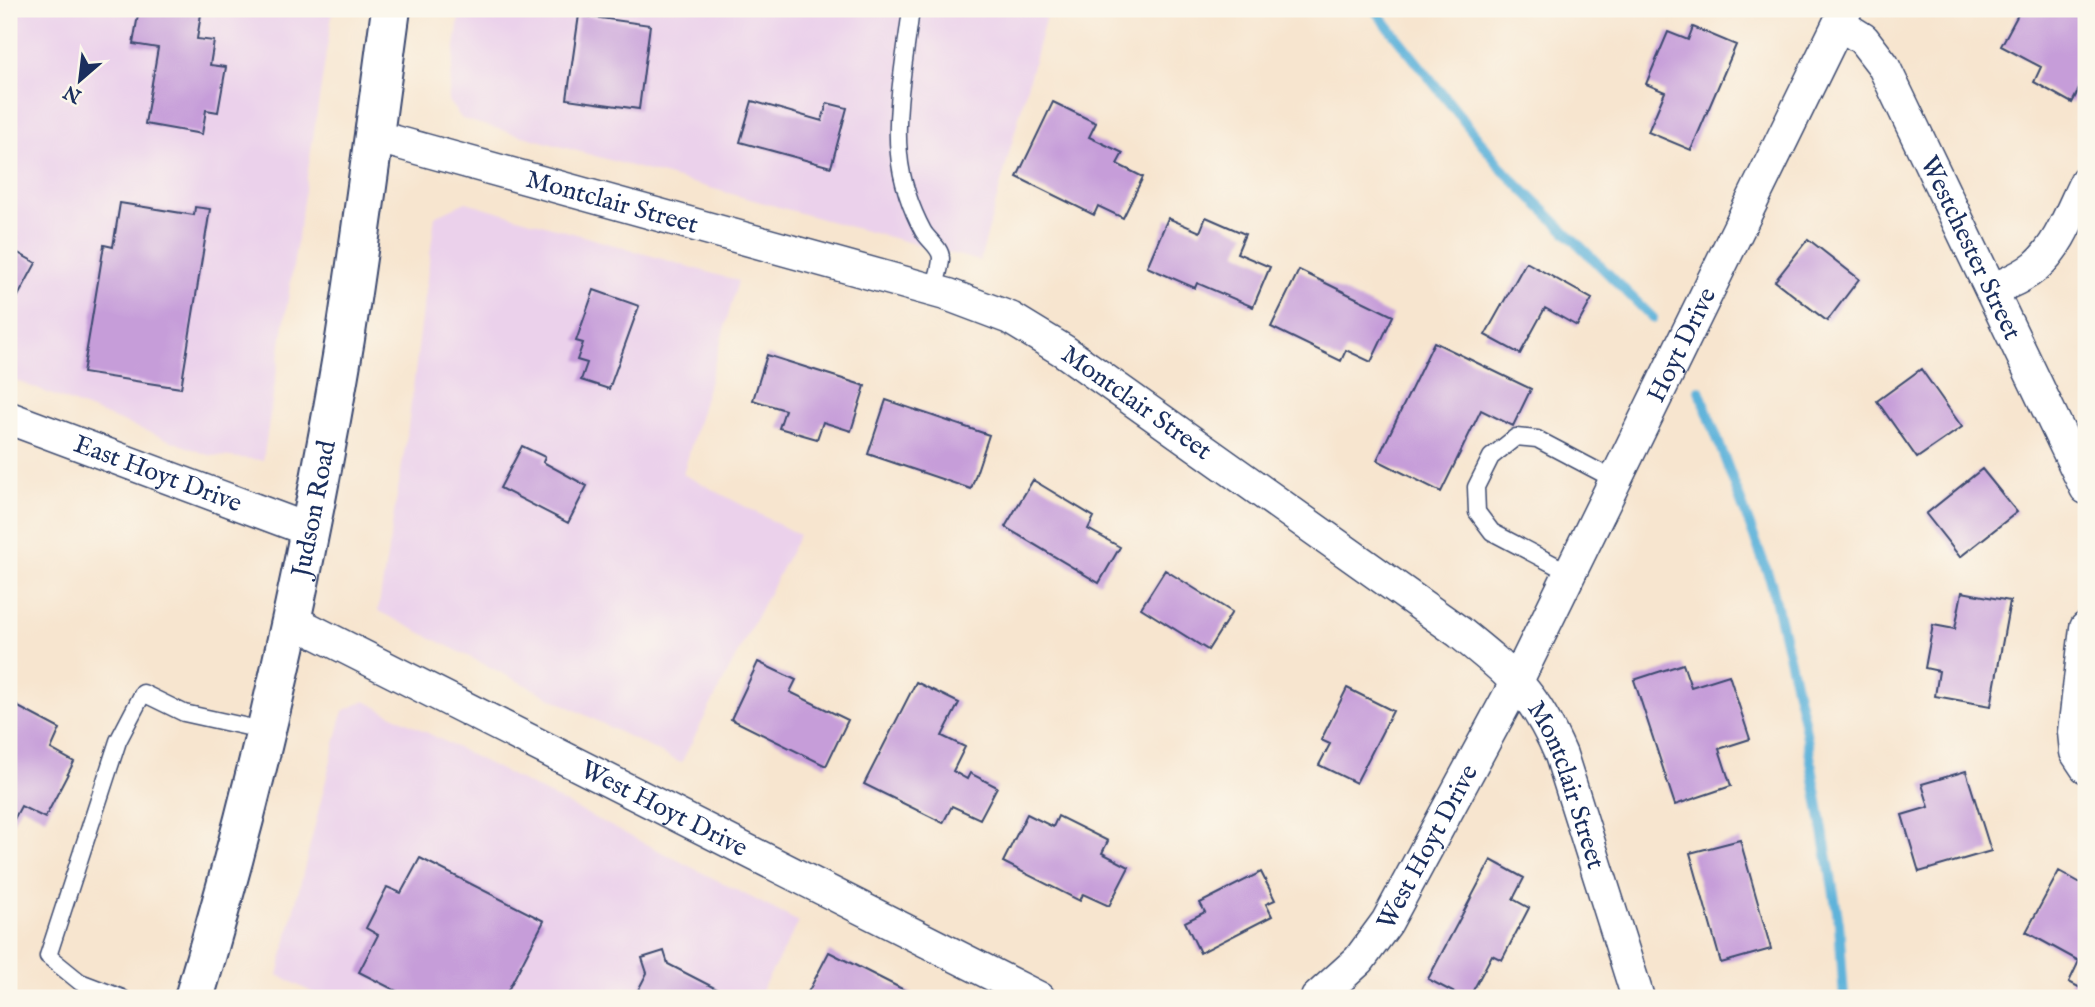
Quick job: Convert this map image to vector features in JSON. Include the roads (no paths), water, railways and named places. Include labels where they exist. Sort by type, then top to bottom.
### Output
[{"type":"main road","name":"Judson Road","points":[[194,998],[219,916],[266,731],[309,530],[345,339],[391,9]]},
{"type":"street","name":"Westchester Street","points":[[1842,16],[1883,65],[2086,488]]},
{"type":"street","name":"Hoyt Drive","points":[[1517,681],[1842,16]]},
{"type":"street","name":"Montclair Street","points":[[374,136],[934,290],[1000,314],[1063,351],[1459,632],[1517,681],[1543,716],[1561,755],[1638,998]]},
{"type":"street","points":[[1992,290],[2021,276],[2043,259],[2086,181]]},
{"type":"street","name":"East Hoyt Drive","points":[[9,418],[309,530]]},
{"type":"street","name":"West Hoyt Drive","points":[[291,620],[1032,997]]},
{"type":"street","points":[[2086,628],[2074,732],[2077,752],[2086,767]]},
{"type":"street","name":"West Hoyt Drive","points":[[1317,998],[1359,960],[1387,922],[1517,681]]},
{"type":"lane","points":[[911,9],[898,115],[899,156],[902,176],[915,212],[924,233],[941,258],[934,290]]},
{"type":"lane","points":[[1570,573],[1492,532],[1477,512],[1476,487],[1491,457],[1516,438],[1536,439],[1615,480]]},
{"type":"lane","points":[[122,998],[80,982],[48,956],[118,741],[144,692],[184,713],[266,731]]},
{"type":"waterway","points":[[1374,9],[1505,172],[1653,318]]},
{"type":"waterway","points":[[1699,390],[1771,582],[1804,721],[1839,923],[1844,998]]}]
